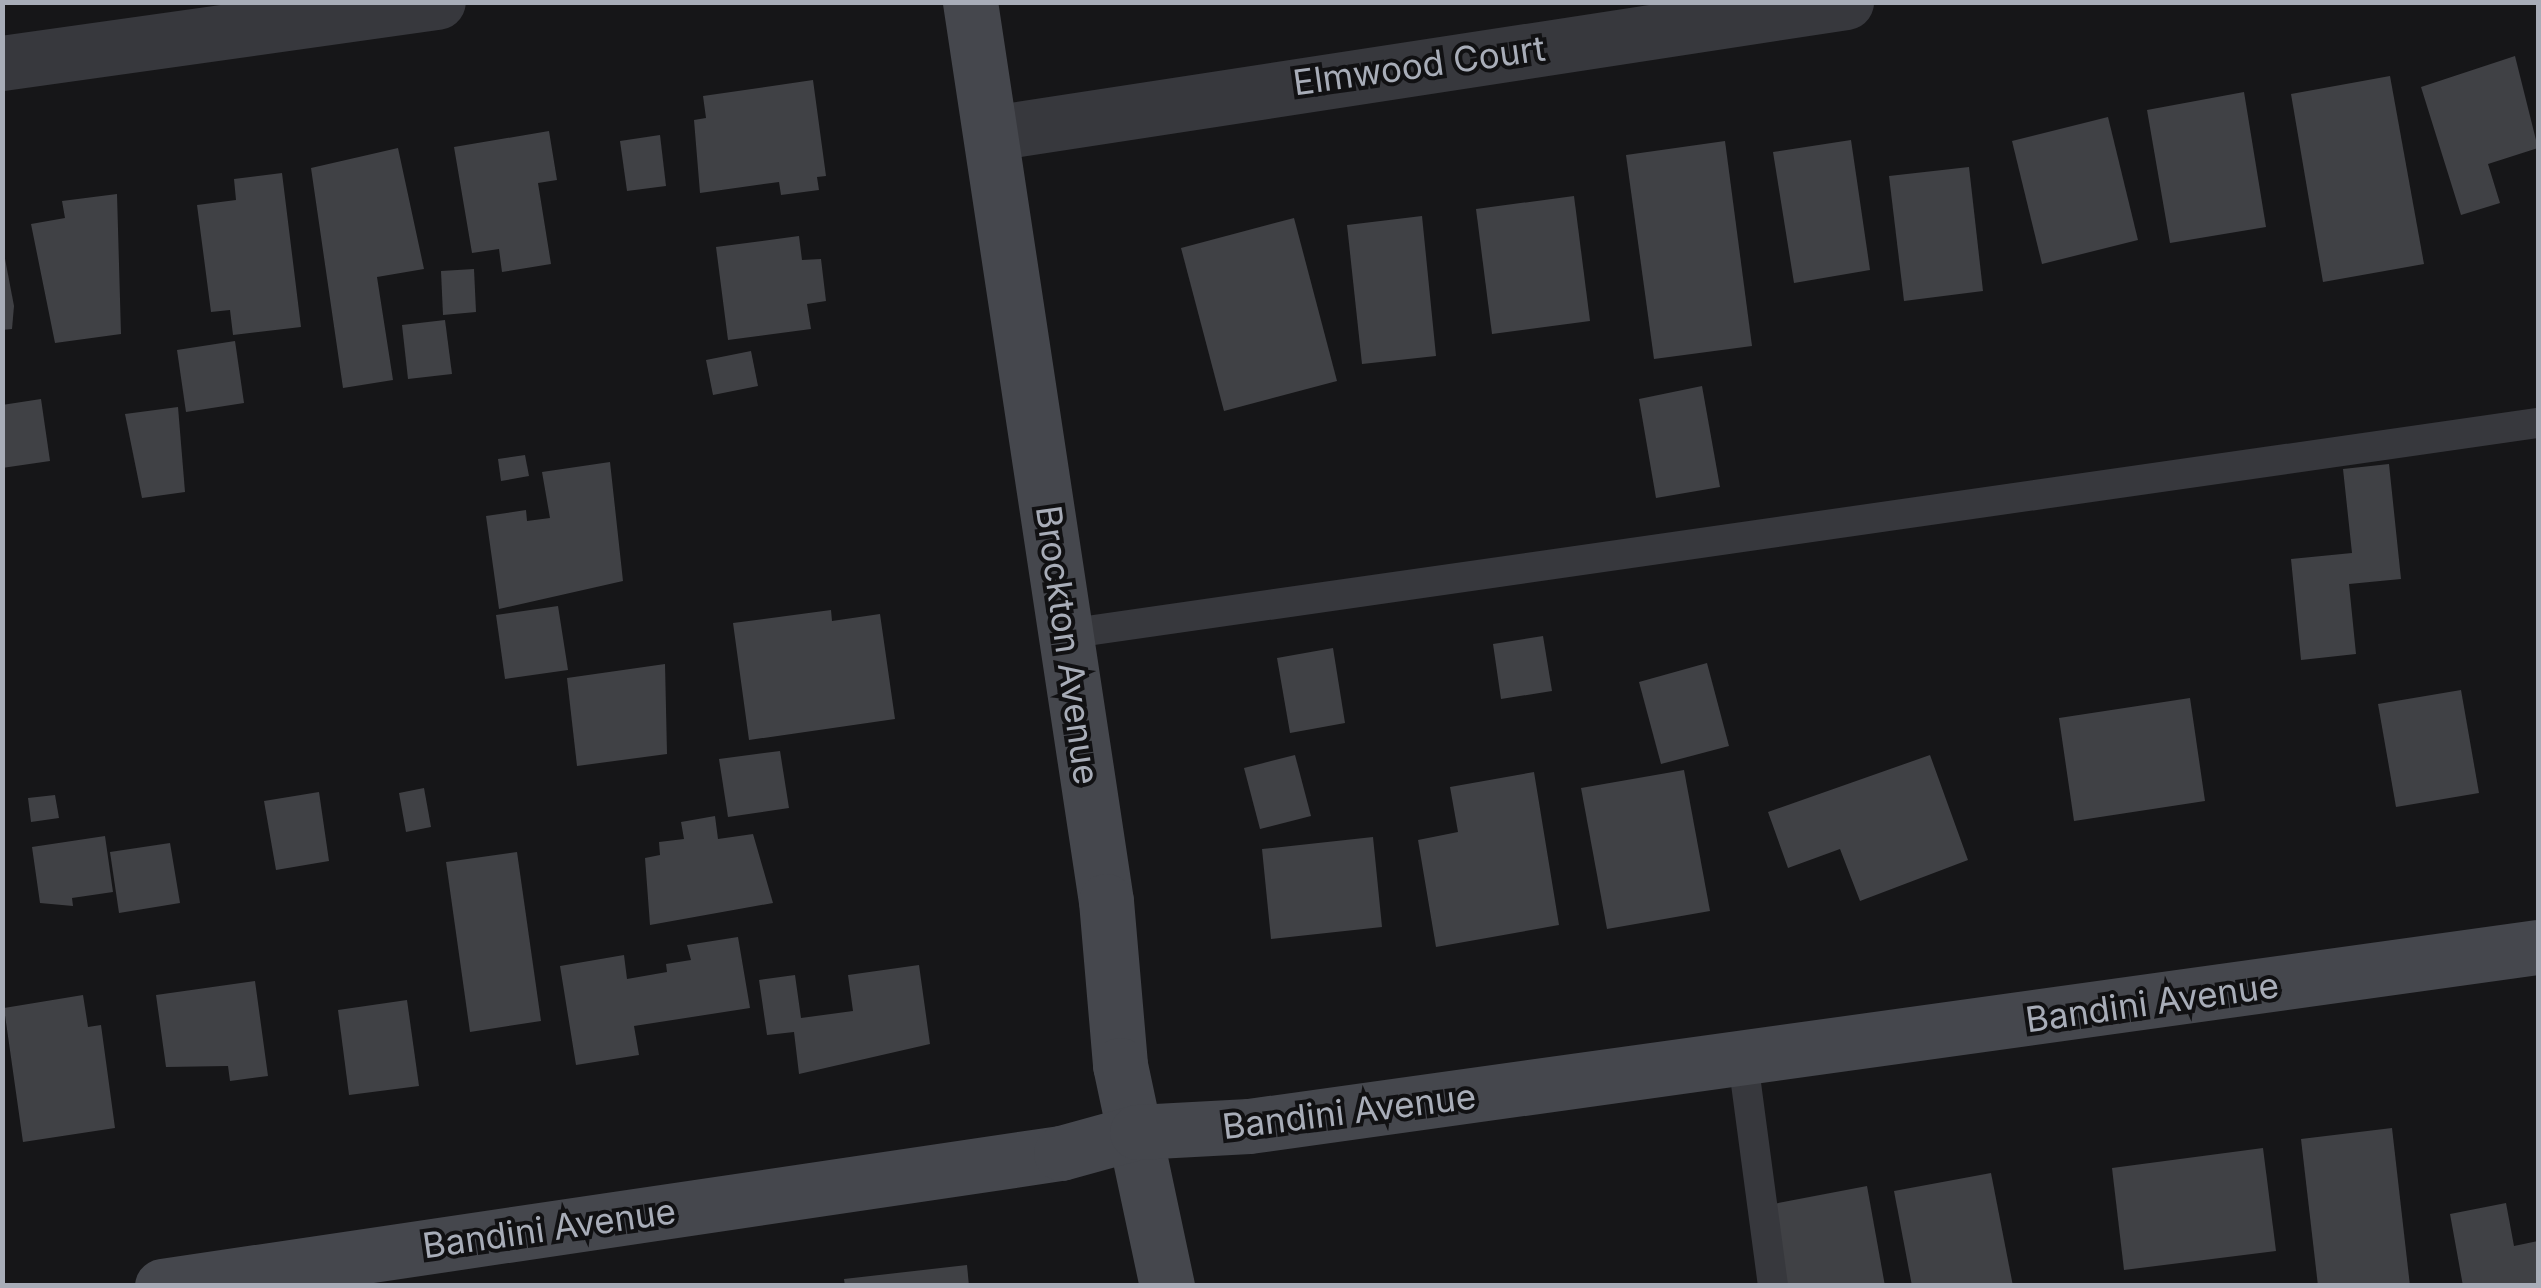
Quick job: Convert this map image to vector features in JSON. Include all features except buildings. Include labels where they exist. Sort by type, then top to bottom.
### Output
[{"type":"street","points":[[2,63],[438,2]]},
{"type":"street","name":"Brockton Avenue","points":[[970,2],[1066,634],[1120,1064],[1167,1286]]},
{"type":"street","name":"Elmwood Court","points":[[992,133],[1846,2]]},
{"type":"street","name":"Bandini Avenue","points":[[187,1284],[1060,1153],[1137,1132],[1250,1126],[2538,946]]},
{"type":"lane","points":[[1066,634],[2538,423]]},
{"type":"lane","points":[[1742,1060],[1773,1286]]}]
